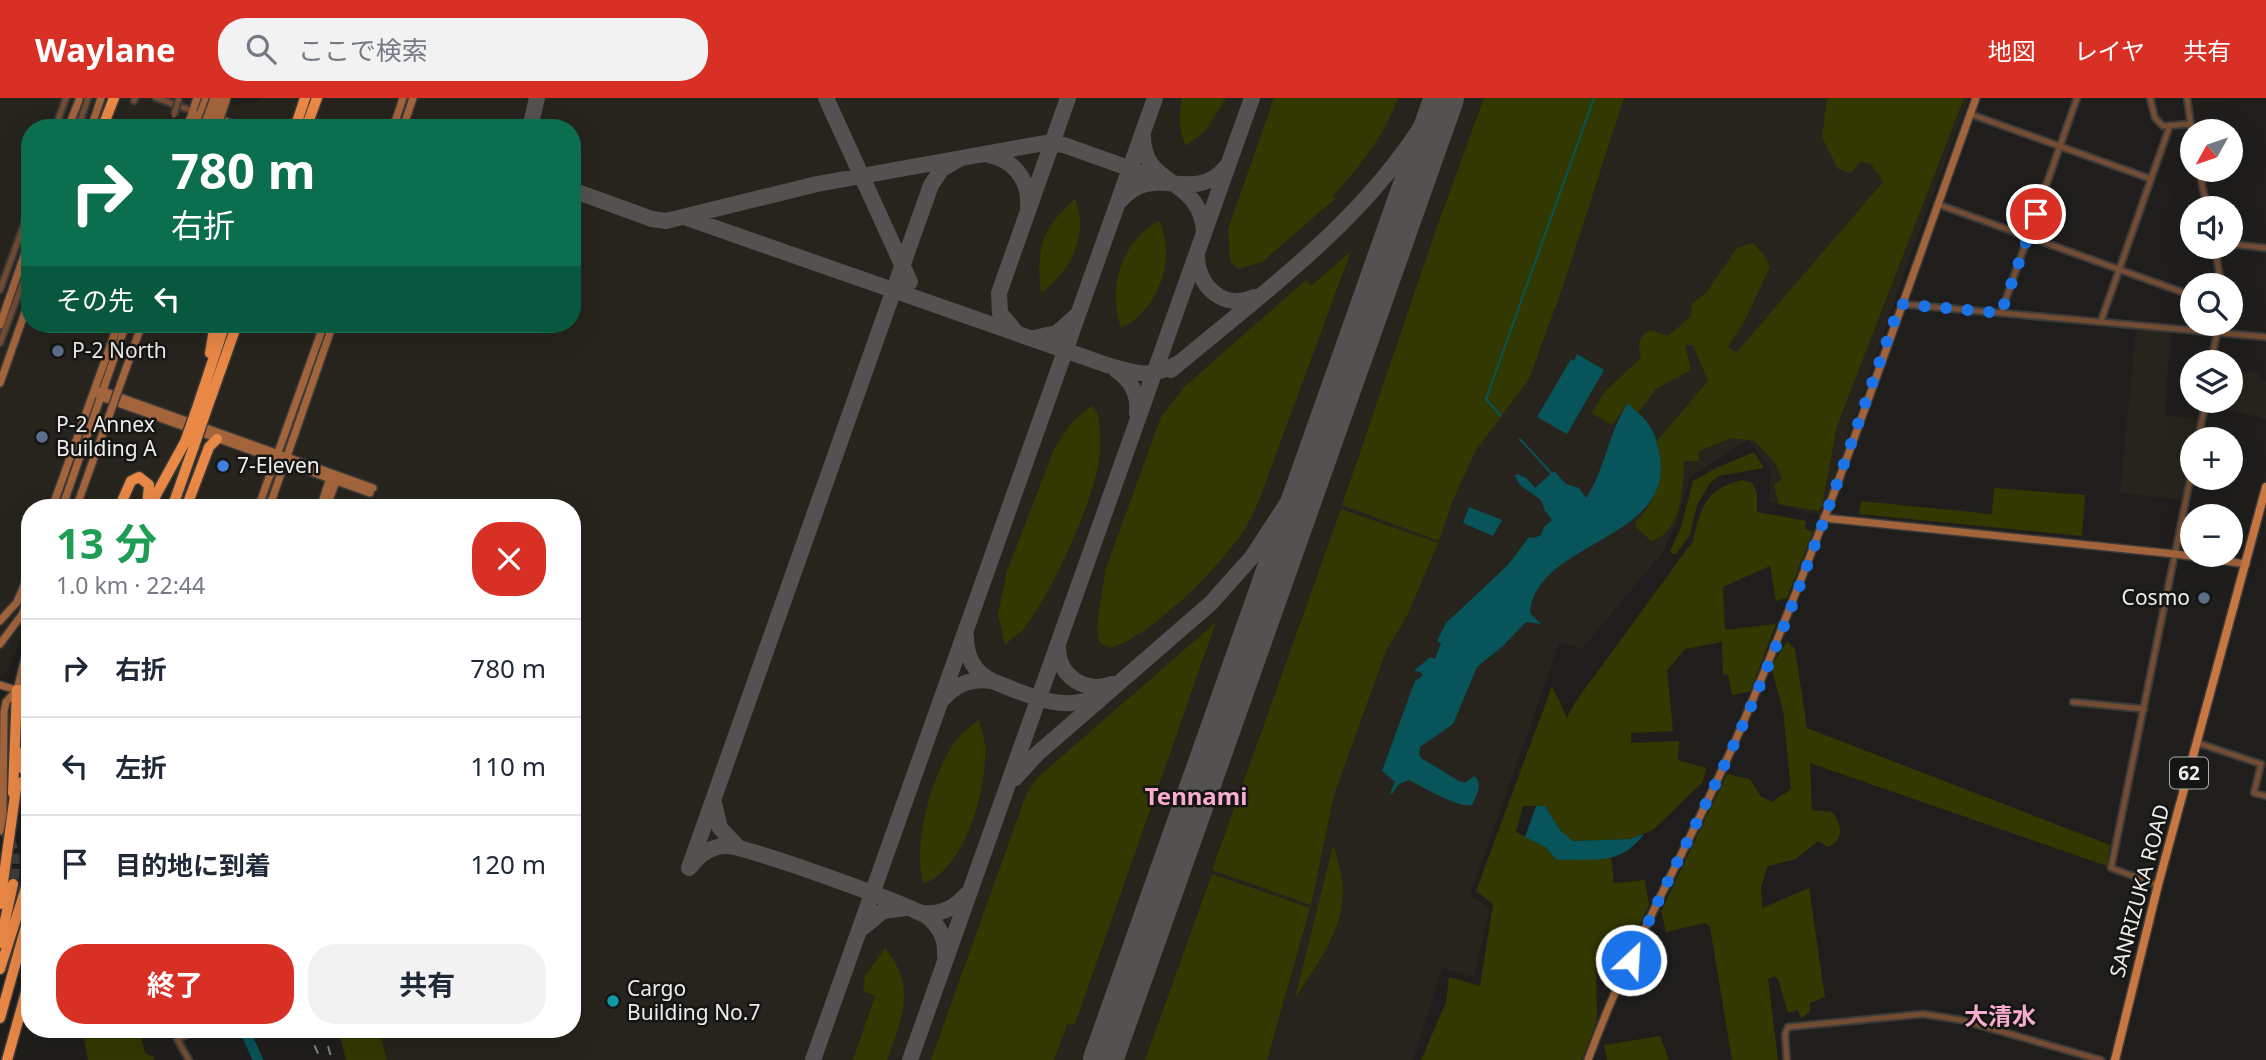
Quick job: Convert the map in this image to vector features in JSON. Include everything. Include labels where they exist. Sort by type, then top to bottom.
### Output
[{"type":"highway","points":[[105,119],[114,98]]},
{"type":"highway","points":[[298,119],[305,98]]},
{"type":"highway","points":[[309,119],[317,98]]},
{"type":"highway","points":[[201,412],[214,333]]},
{"type":"highway","points":[[207,374],[222,333]]},
{"type":"highway","points":[[175,499],[201,412],[233,333]]},
{"type":"highway","points":[[189,499],[209,447],[217,439]]},
{"type":"highway","points":[[154,499],[190,444]]},
{"type":"highway","points":[[123,499],[131,481],[139,477],[149,485],[148,499]]},
{"type":"highway","points":[[18,690],[17,756],[21,765]]},
{"type":"highway","points":[[12,815],[13,743],[18,690]]},
{"type":"highway","points":[[0,904],[16,788],[21,783]]},
{"type":"highway","points":[[0,943],[13,884]]},
{"type":"highway","points":[[0,969],[21,904]]},
{"type":"highway","points":[[0,1018],[21,944]]},
{"type":"highway","points":[[7,1060],[21,1010]]},
{"type":"main road","name":"SANRIZUKA ROAD","points":[[2115,1060],[2158,885],[2266,487]]},
{"type":"street","points":[[60,119],[67,98]]},
{"type":"street","points":[[72,119],[82,98]]},
{"type":"street","points":[[79,119],[82,98]]},
{"type":"street","points":[[94,119],[102,98]]},
{"type":"street","points":[[156,98],[197,118]]},
{"type":"street","points":[[174,115],[179,98]]},
{"type":"street","points":[[197,98],[197,118]]},
{"type":"street","points":[[197,118],[206,98]]},
{"type":"street","points":[[206,119],[214,98]]},
{"type":"street","points":[[213,119],[220,98]]},
{"type":"street","points":[[221,119],[227,98]]},
{"type":"street","points":[[396,119],[403,98]]},
{"type":"street","points":[[406,119],[413,98]]},
{"type":"street","points":[[1588,1060],[1640,940],[1736,739],[1824,518],[1976,98]]},
{"type":"street","points":[[2001,313],[2077,98]]},
{"type":"street","points":[[2150,98],[2155,118],[2163,126],[2180,126]]},
{"type":"street","points":[[2187,98],[2189,119]]},
{"type":"street","points":[[1970,114],[2151,179]]},
{"type":"street","points":[[2101,321],[2169,128]]},
{"type":"street","points":[[1937,204],[2180,291]]},
{"type":"street","points":[[0,280],[21,224]]},
{"type":"street","points":[[0,290],[21,233]]},
{"type":"street","points":[[2243,245],[2266,247]]},
{"type":"street","points":[[0,324],[21,264]]},
{"type":"street","points":[[0,344],[21,288]]},
{"type":"street","points":[[1900,304],[2180,328]]},
{"type":"street","points":[[0,383],[21,324]]},
{"type":"street","points":[[65,499],[116,333]]},
{"type":"street","points":[[56,499],[122,333]]},
{"type":"street","points":[[79,499],[139,333]]},
{"type":"street","points":[[261,499],[321,333]]},
{"type":"street","points":[[272,499],[330,333]]},
{"type":"street","points":[[2243,335],[2266,337]]},
{"type":"street","points":[[99,393],[217,439],[276,456]]},
{"type":"street","points":[[99,393],[371,491]]},
{"type":"street","points":[[324,499],[334,477]]},
{"type":"street","points":[[328,499],[334,477]]},
{"type":"street","points":[[2158,885],[2111,868],[2188,490]]},
{"type":"street","points":[[1824,518],[2175,554],[2245,564]]},
{"type":"street","points":[[0,621],[17,602],[21,592]]},
{"type":"street","points":[[0,644],[21,616]]},
{"type":"street","points":[[0,831],[3,814],[4,712],[8,698],[18,690],[21,677]]},
{"type":"street","points":[[0,685],[18,690]]},
{"type":"street","points":[[2073,702],[2144,709]]},
{"type":"street","points":[[2198,743],[2261,764],[2254,793],[2266,796]]},
{"type":"street","points":[[1787,1060],[1784,1034],[1788,1027],[1915,1013],[1961,1020],[2101,1060]]},
{"type":"street","points":[[179,1038],[177,1039],[189,1060]]},
{"type":"shaded area","points":[[0,98],[215,98],[238,106],[240,101],[248,103],[259,101],[260,98],[1969,98],[1909,260],[1821,516],[1770,502],[1770,468],[1748,440],[1690,477],[1677,521],[1662,553],[1582,649],[1560,642],[1470,895],[1490,908],[1474,977],[1443,968],[1413,1060],[387,1060],[381,1038],[581,1038],[581,499],[21,499],[21,638],[7,673],[0,677]]},
{"type":"shaded area","points":[[2136,329],[2171,332],[2165,415],[2198,419],[2196,427],[2180,427],[2180,490],[2183,490],[2181,500],[2120,493]]},
{"type":"shaded area","points":[[2243,371],[2261,374],[2259,379],[2266,381],[2266,419],[2243,413]]},
{"type":"green space","points":[[1182,98],[1226,98],[1205,131],[1186,146],[1180,123]]},
{"type":"green space","points":[[1274,98],[1398,98],[1378,138],[1333,196],[1336,198],[1262,262],[1238,269],[1230,261],[1228,229]]},
{"type":"green space","points":[[1484,98],[1624,98],[1563,286],[1529,379],[1475,452],[1453,500],[1439,541],[1342,505]]},
{"type":"green space","points":[[1827,98],[1964,98],[1837,426],[1822,506],[1819,511],[1779,504],[1774,485],[1782,479],[1776,464],[1755,441],[1731,438],[1699,451],[1699,461],[1684,461],[1683,484],[1675,519],[1669,529],[1651,541],[1636,527],[1636,521],[1655,494],[1659,474],[1657,441],[1708,381],[1693,345],[1685,345],[1691,370],[1656,389],[1638,413],[1628,403],[1612,425],[1591,413],[1606,390],[1641,358],[1639,345],[1643,336],[1650,330],[1668,336],[1691,316],[1692,303],[1706,293],[1737,248],[1753,243],[1770,267],[1744,322],[1728,347],[1736,353],[1883,182],[1872,165],[1861,161],[1851,173],[1838,169],[1822,137]]},
{"type":"green space","points":[[1075,199],[1080,226],[1074,252],[1061,275],[1041,293],[1039,264],[1043,241],[1055,220]]},
{"type":"green space","points":[[1159,221],[1166,251],[1161,282],[1146,309],[1121,328],[1116,297],[1120,267],[1135,241]]},
{"type":"green space","points":[[1351,251],[1261,495],[1244,530],[1202,580],[1145,630],[1110,648],[1099,642],[1097,624],[1106,568],[1161,417],[1184,387],[1306,280],[1311,286]]},
{"type":"green space","points":[[1091,406],[1098,416],[1100,454],[1090,495],[1071,544],[1048,591],[1023,630],[1005,645],[998,615],[1007,571],[1054,449],[1070,424]]},
{"type":"green space","points":[[1754,452],[1764,468],[1719,476],[1710,483],[1697,505],[1690,535],[1676,554],[1672,554],[1670,551],[1681,527],[1693,481]]},
{"type":"green space","points":[[1743,480],[1752,483],[1757,493],[1757,512],[1806,521],[1805,529],[1813,532],[1787,598],[1776,601],[1770,566],[1723,587],[1725,630],[1776,624],[1750,692],[1732,695],[1728,674],[1723,675],[1722,642],[1685,649],[1667,670],[1673,731],[1631,733],[1631,743],[1679,741],[1678,760],[1706,768],[1703,782],[1653,830],[1630,839],[1573,841],[1560,830],[1545,806],[1523,806],[1516,832],[1545,847],[1557,860],[1611,857],[1614,883],[1645,880],[1649,905],[1628,950],[1596,958],[1597,1021],[1582,1060],[1421,1060],[1446,1002],[1449,977],[1480,986],[1493,904],[1476,891],[1552,686],[1567,718],[1576,701],[1693,541],[1707,500],[1721,488]]},
{"type":"green space","points":[[1994,488],[2085,495],[2082,536],[1859,514],[1861,501],[1992,514]]},
{"type":"green space","points":[[1341,509],[1438,543],[1408,614],[1386,651],[1334,795],[1311,905],[1212,870]]},
{"type":"green space","points":[[1216,622],[1075,1024],[1067,1025],[1054,1060],[931,1060],[1026,795],[1036,779]]},
{"type":"green space","points":[[1787,641],[1795,649],[1807,728],[2110,845],[2107,866],[1810,763],[1812,810],[1832,812],[1840,827],[1839,836],[1828,847],[1818,841],[1796,859],[1768,866],[1761,887],[1762,908],[1809,888],[1825,997],[1810,1003],[1810,1012],[1801,1018],[1798,1010],[1788,1013],[1778,979],[1775,976],[1768,979],[1778,1060],[1732,1060],[1710,927],[1705,923],[1666,932],[1661,911],[1727,774],[1750,779],[1760,796],[1772,802],[1791,789],[1783,710],[1771,667]]},
{"type":"green space","points":[[979,720],[985,746],[985,763],[978,803],[971,824],[952,861],[939,875],[924,884],[920,851],[932,791],[955,742]]},
{"type":"green space","points":[[1333,845],[1343,888],[1339,918],[1328,946],[1295,998]]},
{"type":"green space","points":[[1212,874],[1310,908],[1267,1060],[1145,1060]]},
{"type":"green space","points":[[885,948],[895,962],[904,990],[898,1030],[887,1060],[853,1060],[875,996],[863,991],[865,976]]},
{"type":"green space","points":[[1660,1036],[1669,1060],[1607,1060],[1604,1045]]},
{"type":"green space","points":[[84,1038],[142,1038],[145,1053],[154,1057],[154,1060],[88,1060]]},
{"type":"green space","points":[[340,1038],[381,1038],[387,1060],[346,1060]]},
{"type":"water","points":[[1577,354],[1604,370],[1567,434],[1537,417],[1571,359],[1574,361]]},
{"type":"water","points":[[1628,403],[1650,426],[1660,457],[1658,485],[1646,507],[1626,524],[1555,570],[1538,589],[1530,613],[1541,624],[1526,622],[1503,646],[1477,667],[1453,724],[1420,747],[1421,758],[1459,781],[1465,783],[1474,776],[1477,779],[1478,790],[1472,805],[1449,800],[1409,780],[1399,784],[1392,794],[1390,793],[1395,782],[1382,771],[1415,681],[1422,676],[1421,672],[1414,671],[1430,657],[1435,659],[1441,643],[1437,641],[1446,623],[1508,565],[1529,537],[1541,535],[1544,527],[1552,520],[1541,500],[1520,485],[1515,476],[1517,474],[1526,478],[1535,488],[1554,471],[1566,484],[1579,488],[1586,498]]},
{"type":"water","points":[[1469,507],[1502,520],[1493,536],[1463,523]]},
{"type":"water","points":[[1536,806],[1545,806],[1560,830],[1573,841],[1630,839],[1644,834],[1635,845],[1616,856],[1595,860],[1557,860],[1545,847],[1525,837]]},
{"type":"waterway","points":[[1501,416],[1486,399],[1594,98]]},
{"type":"waterway","points":[[1520,439],[1551,473]]},
{"type":"waterway","points":[[248,1038],[258,1060]]},
{"type":"taxiway","points":[[532,119],[537,98]]},
{"type":"taxiway","points":[[826,98],[910,282]]},
{"type":"taxiway","points":[[1015,331],[1000,313],[999,293],[1068,98]]},
{"type":"taxiway","points":[[813,1060],[1155,98]]},
{"type":"taxiway","points":[[910,1060],[1252,98]]},
{"type":"taxiway","points":[[1171,370],[1282,278],[1352,212],[1384,177],[1413,139],[1438,98]]},
{"type":"taxiway","points":[[1143,135],[1145,152],[1152,165],[1193,200],[1200,213],[1204,231]]},
{"type":"taxiway","points":[[581,193],[652,219],[666,221],[817,184],[1045,143],[1064,145],[1173,184]]},
{"type":"taxiway","points":[[985,154],[1003,160],[1017,171],[1026,187],[1028,206]]},
{"type":"taxiway","points":[[689,868],[931,185],[942,169],[959,159]]},
{"type":"taxiway","points":[[1121,200],[1134,189],[1147,184],[1201,183],[1214,178],[1226,167]]},
{"type":"taxiway","points":[[687,218],[1107,365],[1128,371],[1151,373],[1179,363]]},
{"type":"taxiway","points":[[1197,256],[1202,277],[1214,293],[1232,301],[1254,297]]},
{"type":"taxiway","points":[[1033,338],[1057,333],[1076,316]]},
{"type":"taxiway","points":[[1116,370],[1133,388],[1137,413]]},
{"type":"taxiway","points":[[1015,778],[1037,754],[1211,603],[1252,557],[1316,459]]},
{"type":"taxiway","points":[[966,637],[972,663],[992,681],[1058,703],[1085,701],[1098,696]]},
{"type":"taxiway","points":[[1058,647],[1063,666],[1075,680],[1092,687],[1112,684]]},
{"type":"taxiway","points":[[944,698],[966,683],[992,681]]},
{"type":"taxiway","points":[[714,803],[720,828],[739,848]]},
{"type":"taxiway","points":[[691,866],[707,852],[716,847],[727,846],[829,877],[928,917],[941,934],[945,955]]},
{"type":"taxiway","points":[[918,912],[944,911],[956,905],[966,895]]},
{"type":"taxiway","points":[[861,929],[883,911],[905,908]]},
{"type":"runway","points":[[1103,1060],[1444,98]]},
{"type":"tunnel","points":[[0,828],[10,840],[14,854],[13,884]]},
{"type":"railway","points":[[311,1038],[321,1060]]},
{"type":"railway","points":[[326,1038],[332,1060]]},
{"type":"place","name":"P-2 North","points":[[58,351]]},
{"type":"place","name":"P-2 Annex Building A","points":[[42,437]]},
{"type":"place","name":"7-Eleven","points":[[223,466]]},
{"type":"place","name":"Cosmo","points":[[2204,598]]},
{"type":"place","name":"Cargo Building No.7","points":[[613,1001]]},
{"type":"district","name":"Tennami","points":[[1196,797]]},
{"type":"district","name":"大清水","points":[[2000,1017]]},
{"type":"route","points":[[1631,960],[1736,739],[1767,666],[1824,518],[1900,304],[2001,313],[2036,214]]}]
